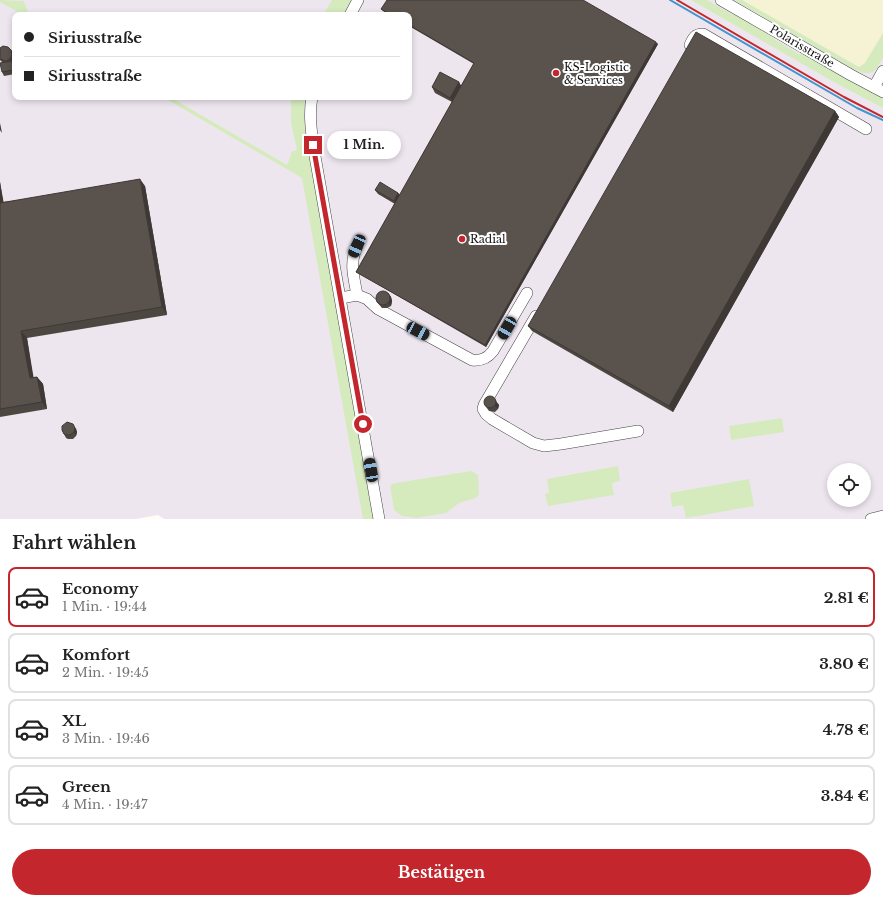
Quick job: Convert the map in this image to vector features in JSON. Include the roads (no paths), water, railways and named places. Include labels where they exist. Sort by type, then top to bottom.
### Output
[{"type":"street","points":[[352,12],[358,0]]},
{"type":"street","name":"Polarisstraße","points":[[722,0],[850,75],[878,89]]},
{"type":"street","points":[[686,51],[694,37],[698,34],[703,34],[866,129]]},
{"type":"street","points":[[878,89],[883,71]]},
{"type":"street","points":[[312,100],[310,127],[379,519]]},
{"type":"street","points":[[357,246],[352,260],[352,269],[357,295]]},
{"type":"street","points":[[340,298],[357,295],[367,299],[378,309],[472,360],[478,361],[484,360],[493,351],[527,293]]},
{"type":"street","points":[[540,309],[484,405],[483,409],[486,414],[533,443],[544,446],[638,431]]},
{"type":"street","points":[[871,519],[883,516]]},
{"type":"waterway","points":[[670,0],[857,108],[883,120]]},
{"type":"railway","points":[[677,0],[844,97],[883,117]]},
{"type":"place","name":"KS-Logistic & Services","points":[[556,73]]},
{"type":"place","name":"Radial","points":[[462,239]]}]
